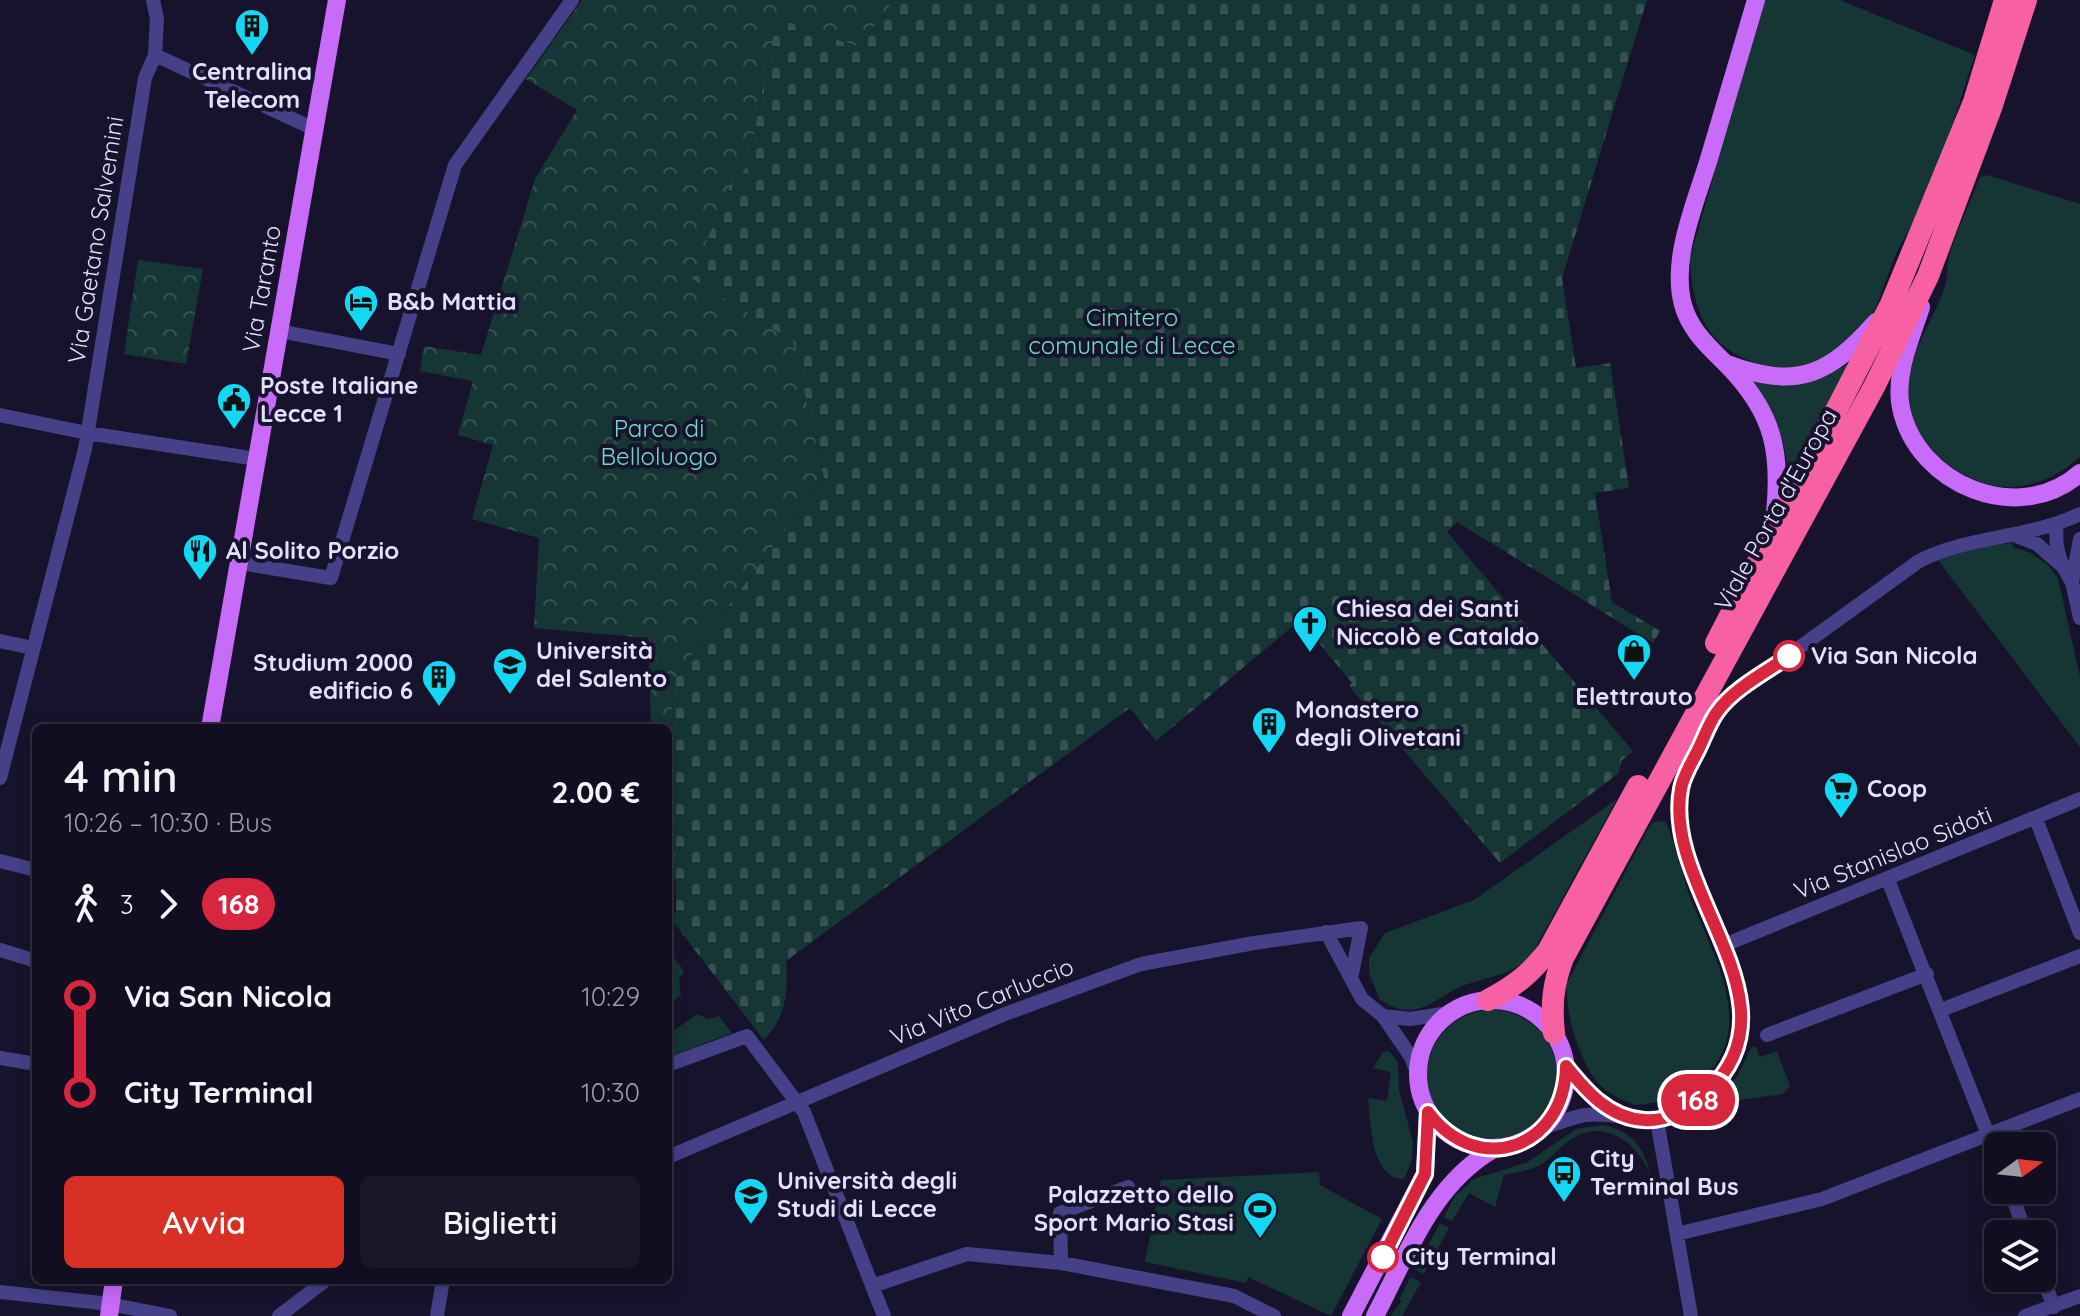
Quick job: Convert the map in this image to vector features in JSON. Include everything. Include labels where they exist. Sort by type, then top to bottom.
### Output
[{"type":"highway","name":"Viale Porta d'Europa","points":[[1488,1000],[1512,988],[1548,951],[1705,664],[1891,304],[1974,102],[2005,0]]},
{"type":"highway","name":"Viale Porta d'Europa","points":[[1554,1033],[1554,982],[1563,958],[1875,385],[1928,276],[1991,108],[2026,0]]},
{"type":"main road","name":"Via Taranto","points":[[211,724],[337,0]]},
{"type":"main road","points":[[1756,0],[1688,232],[1679,279],[1683,307],[1695,332],[1758,405],[1776,441],[1779,470],[1773,531]]},
{"type":"main road","points":[[1928,276],[1899,379],[1906,430],[1919,452],[1938,473],[1987,493],[2038,495],[2067,485],[2080,473]]},
{"type":"main road","points":[[1724,363],[1751,372],[1778,375],[1822,369],[1845,356],[1891,304]]},
{"type":"main road","name":"Viale Porta d'Europa","points":[[1449,1013],[1464,1005],[1488,1000],[1515,1003],[1538,1015],[1554,1033],[1566,1066],[1566,1087],[1559,1108],[1544,1127]]},
{"type":"main road","points":[[1351,1316],[1425,1174],[1428,1112],[1418,1075],[1422,1050],[1433,1029],[1449,1013]]},
{"type":"main road","points":[[1428,1112],[1459,1141],[1494,1149]]},
{"type":"main road","points":[[1375,1316],[1443,1190],[1472,1162],[1494,1149],[1518,1144],[1544,1127]]},
{"type":"main road","points":[[109,1310],[113,1284]]},
{"type":"street","name":"Via Gaetano Salvemini","points":[[0,778],[87,433],[145,78],[155,55],[157,19],[153,0]]},
{"type":"street","points":[[239,563],[331,578],[455,165],[572,0]]},
{"type":"street","points":[[155,55],[314,129]]},
{"type":"street","points":[[279,331],[399,354]]},
{"type":"street","points":[[0,415],[87,433],[257,459]]},
{"type":"street","points":[[1544,1127],[1585,1115],[1621,1115],[1657,1120],[1697,1101],[1718,1082],[1740,1044],[1740,1000],[1682,841],[1679,805],[1681,786],[1717,712],[1730,698],[1919,561],[1953,546],[2057,524],[2080,514]]},
{"type":"street","points":[[2057,524],[2078,546],[2072,582]]},
{"type":"street","points":[[2057,524],[2055,537],[2061,565]]},
{"type":"street","points":[[2011,535],[2037,544],[2061,565],[2072,582],[2080,618]]},
{"type":"street","points":[[0,641],[33,648]]},
{"type":"street","name":"Via Stanislao Sidoti","points":[[1722,946],[2080,799]]},
{"type":"street","points":[[2036,819],[2080,933]]},
{"type":"street","points":[[0,861],[32,869]]},
{"type":"street","points":[[1888,880],[1987,1132]]},
{"type":"street","name":"Via Vito Carluccio","points":[[672,1155],[1005,1014],[1141,964],[1361,928],[1352,974]]},
{"type":"street","points":[[1326,932],[1352,974],[1362,999],[1383,1016],[1411,1057],[1418,1075]]},
{"type":"street","points":[[0,950],[32,960]]},
{"type":"street","points":[[1941,1010],[2080,956]]},
{"type":"street","points":[[1767,1035],[1927,974]]},
{"type":"street","points":[[1383,1016],[1410,1019],[1449,1013]]},
{"type":"street","points":[[672,1064],[747,1036],[804,1112],[884,1316]]},
{"type":"street","points":[[0,1058],[32,1063]]},
{"type":"street","points":[[1566,1066],[1590,1095],[1621,1115]]},
{"type":"street","points":[[1993,1132],[2080,1099]]},
{"type":"street","points":[[1657,1120],[1691,1316]]},
{"type":"street","points":[[1677,1234],[1822,1199],[1984,1136]]},
{"type":"street","points":[[1061,1263],[1060,1213],[1128,1187]]},
{"type":"street","points":[[872,1286],[967,1254],[1061,1263],[1234,1296],[1274,1316]]},
{"type":"street","points":[[279,1316],[321,1284]]},
{"type":"street","points":[[437,1316],[442,1284]]},
{"type":"street","points":[[0,1292],[109,1310],[170,1316]]},
{"type":"street","points":[[2048,1292],[2054,1307]]},
{"type":"street","points":[[2025,1316],[2080,1296]]},
{"type":"green space","name":"Parco di Belloluogo","points":[[582,0],[894,0],[860,47],[776,21],[744,185],[734,179],[793,341],[824,478],[672,682],[676,881],[672,881],[672,724],[651,724],[648,638],[534,628],[539,538],[472,519],[493,445],[458,435],[473,381],[420,371],[424,346],[481,355],[535,179],[577,110],[526,79]]},
{"type":"green space","name":"Cimitero comunale di Lecce","points":[[894,0],[1647,0],[1562,278],[1576,368],[1610,363],[1629,488],[1595,493],[1612,602],[1660,631],[1653,643],[1457,522],[1447,532],[1633,751],[1621,761],[1619,773],[1500,863],[1349,686],[1352,683],[1300,620],[1156,741],[1130,708],[786,961],[787,983],[782,1012],[764,1040],[672,920],[676,912],[672,682],[824,478],[793,341],[691,278],[733,179],[744,184],[776,21],[860,47]]},
{"type":"green space","points":[[1764,0],[1840,0],[1975,55],[1926,200],[1899,248],[1868,322],[1835,353],[1820,361],[1788,367],[1755,363],[1726,348],[1715,338],[1696,301],[1690,258]]},
{"type":"green space","points":[[1987,175],[2080,204],[2080,456],[2060,472],[2023,486],[1984,483],[1948,464],[1922,437],[1909,402],[1909,382],[1916,351],[1943,292],[1949,257],[1980,177]]},
{"type":"green space","points":[[138,260],[203,269],[186,364],[124,354]]},
{"type":"green space","points":[[1847,365],[1849,367],[1791,478],[1788,477],[1785,449],[1777,424],[1749,378],[1814,380]]},
{"type":"green space","points":[[2012,543],[2013,547],[2031,553],[2048,565],[2058,578],[2080,677],[2080,747],[1937,559],[1967,549]]},
{"type":"green space","points":[[1617,799],[1531,956],[1523,963],[1506,972],[1462,986],[1417,1009],[1402,1010],[1380,1000],[1369,973],[1369,958],[1385,933],[1474,900]]},
{"type":"green space","points":[[1665,821],[1690,897],[1718,964],[1729,1011],[1728,1033],[1721,1055],[1699,1083],[1674,1098],[1635,1105],[1605,1089],[1586,1065],[1571,1022],[1567,983],[1648,829],[1653,822]]},
{"type":"green space","points":[[672,955],[684,971],[679,980],[681,995],[672,1001]]},
{"type":"green space","points":[[1492,1010],[1517,1015],[1538,1029],[1552,1050],[1557,1075],[1552,1100],[1538,1121],[1517,1135],[1492,1140],[1467,1135],[1446,1121],[1432,1100],[1427,1075],[1432,1050],[1446,1029],[1467,1015]]},
{"type":"green space","points":[[697,1014],[708,1019],[719,1016],[732,1033],[672,1056],[672,1032]]},
{"type":"green space","points":[[1756,1046],[1760,1057],[1777,1051],[1790,1086],[1783,1094],[1733,1101],[1703,1120],[1686,1125],[1724,1093],[1738,1075],[1751,1048]]},
{"type":"green space","points":[[1389,1051],[1398,1063],[1399,1090],[1413,1142],[1412,1160],[1404,1179],[1393,1176],[1378,1159],[1370,1121],[1368,1098],[1387,1101],[1391,1072],[1373,1068],[1383,1052]]},
{"type":"green space","points":[[1603,1125],[1621,1131],[1635,1142],[1650,1174],[1638,1153],[1620,1138],[1599,1131],[1587,1132],[1570,1140],[1536,1167],[1504,1175],[1495,1207],[1469,1193],[1452,1221],[1444,1217],[1455,1196],[1474,1179],[1528,1162],[1576,1129]]},
{"type":"green space","name":"Palazzetto dello Sport Mario Stasi","points":[[1319,1172],[1320,1185],[1382,1219],[1331,1316],[1248,1277],[1246,1283],[1145,1262],[1161,1180]]},
{"type":"green space","points":[[1440,1223],[1449,1228],[1424,1274],[1415,1270]]},
{"type":"green space","points":[[1411,1277],[1421,1282],[1402,1316],[1390,1316],[1402,1301],[1399,1299]]},
{"type":"bus line","name":"168","points":[[1383,1257],[1425,1174],[1428,1112],[1447,1134],[1459,1141],[1494,1149],[1518,1144],[1544,1127],[1559,1108],[1566,1087],[1566,1066],[1590,1095],[1621,1115],[1642,1120],[1657,1120],[1677,1113],[1697,1101],[1718,1082],[1740,1044],[1743,1023],[1732,973],[1682,841],[1679,826],[1681,786],[1717,712],[1730,698],[1789,656]]},
{"type":"place","name":"Centralina Telecom","points":[[252,57]]},
{"type":"place","name":"B&b Mattia","points":[[361,333]]},
{"type":"place","name":"Poste Italiane Lecce 1","points":[[234,431]]},
{"type":"place","name":"Al Solito Porzio","points":[[200,582]]},
{"type":"place","name":"Chiesa dei Santi Niccolò e Cataldo","points":[[1310,654]]},
{"type":"place","name":"Via San Nicola","points":[[1789,656]]},
{"type":"place","name":"Elettrauto","points":[[1634,682]]},
{"type":"place","name":"Università del Salento","points":[[510,696]]},
{"type":"place","name":"Studium 2000 edificio 6","points":[[439,708]]},
{"type":"place","name":"Monastero degli Olivetani","points":[[1269,755]]},
{"type":"place","name":"Coop","points":[[1841,820]]},
{"type":"place","name":"City Terminal Bus","points":[[1564,1204]]},
{"type":"place","name":"Università degli Studi di Lecce","points":[[751,1226]]},
{"type":"place","name":"Palazzetto dello Sport Mario Stasi","points":[[1260,1240]]},
{"type":"place","name":"City Terminal","points":[[1383,1257]]}]
